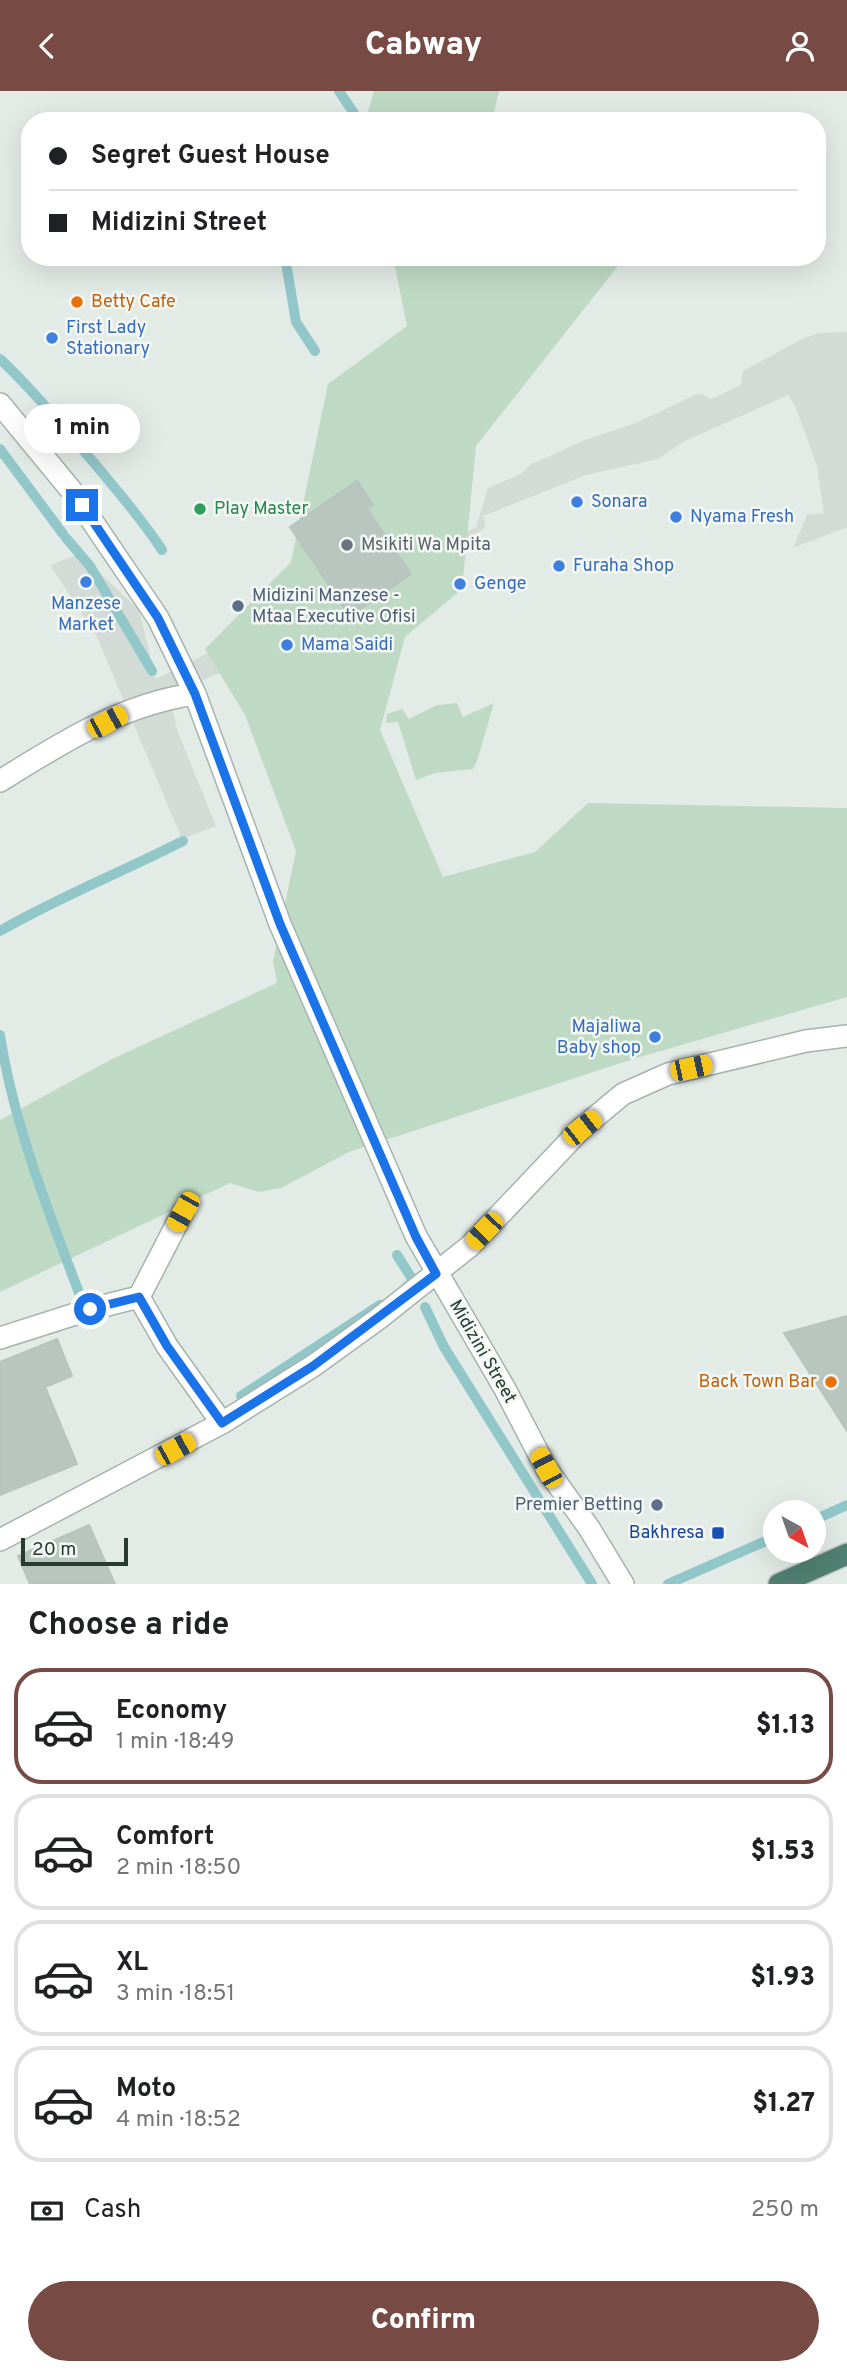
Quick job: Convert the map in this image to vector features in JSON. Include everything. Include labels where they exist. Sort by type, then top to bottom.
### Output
[{"type":"highway","points":[[779,1584],[847,1554]]},
{"type":"street","name":"Midizini Street","points":[[0,404],[71,490],[158,618],[195,694],[280,924],[416,1237],[505,1389],[546,1468],[589,1528],[623,1584]]},
{"type":"street","points":[[0,781],[61,742],[136,706],[195,694]]},
{"type":"street","points":[[0,1540],[222,1423],[313,1366],[470,1246],[582,1128],[623,1094],[668,1074],[806,1041],[847,1036]]},
{"type":"street","points":[[0,1338],[90,1309],[139,1297],[183,1212]]},
{"type":"street","points":[[139,1297],[167,1346],[222,1423]]},
{"type":"shaded area","name":"Manzese Market","points":[[847,332],[847,527],[793,548],[807,515],[824,513],[817,466],[795,405],[788,395],[683,442],[658,459],[586,475],[483,516],[486,527],[473,536],[224,671],[182,690],[171,706],[179,735],[216,826],[182,839],[97,637],[50,565],[80,554],[139,610],[156,679],[433,542],[476,528],[488,488],[521,474],[530,465],[585,440],[636,423],[695,395],[702,394],[711,399],[741,385],[743,371],[800,340],[819,333]]},
{"type":"green space","points":[[374,91],[499,91],[494,112],[368,112]]},
{"type":"green space","points":[[395,266],[618,266],[476,446],[462,589],[405,637],[380,730],[443,877],[535,852],[588,803],[847,808],[847,997],[630,1060],[349,1152],[281,1188],[259,1192],[230,1183],[0,1292],[0,1120],[110,1060],[277,983],[273,961],[296,851],[245,715],[205,649],[291,562],[328,384],[407,326]]},
{"type":"green space","points":[[457,703],[463,717],[494,703],[473,769],[435,773],[416,780],[398,722],[386,723],[387,714],[402,709],[409,719],[437,705]]},
{"type":"building","name":"Msikiti Wa Mpita","points":[[357,481],[373,505],[367,509],[411,574],[350,616],[290,527]]},
{"type":"building","name":"Back Town Bar","points":[[847,1316],[847,1431],[784,1333]]},
{"type":"building","points":[[57,1339],[72,1376],[45,1387],[77,1464],[0,1495],[0,1362]]},
{"type":"building","points":[[89,1525],[115,1584],[30,1584],[18,1556]]},
{"type":"waterway","points":[[339,91],[353,112]]},
{"type":"waterway","points":[[287,266],[296,322],[315,351]]},
{"type":"waterway","points":[[0,359],[95,464],[162,550]]},
{"type":"waterway","points":[[0,449],[63,534]]},
{"type":"waterway","points":[[66,538],[90,566],[152,671]]},
{"type":"waterway","points":[[0,931],[183,841]]},
{"type":"waterway","points":[[0,1035],[23,1136],[81,1298]]},
{"type":"waterway","points":[[397,1255],[414,1282],[407,1286]]},
{"type":"waterway","points":[[241,1396],[380,1305]]},
{"type":"waterway","points":[[425,1307],[444,1347],[592,1584]]},
{"type":"waterway","points":[[826,1515],[847,1505]]},
{"type":"waterway","points":[[668,1584],[763,1542]]},
{"type":"place","name":"Betty Cafe","points":[[77,302]]},
{"type":"place","name":"First Lady Stationary","points":[[52,338]]},
{"type":"place","name":"Sonara","points":[[577,502]]},
{"type":"place","name":"Play Master","points":[[200,509]]},
{"type":"place","name":"Nyama Fresh","points":[[676,517]]},
{"type":"place","name":"Msikiti Wa Mpita","points":[[347,545]]},
{"type":"place","name":"Furaha Shop","points":[[559,566]]},
{"type":"place","name":"Manzese Market","points":[[86,582]]},
{"type":"place","name":"Genge","points":[[460,584]]},
{"type":"place","name":"Midizini Manzese - Mtaa Executive Ofisi","points":[[238,606]]},
{"type":"place","name":"Mama Saidi","points":[[287,645]]},
{"type":"place","name":"Majaliwa Baby shop","points":[[655,1037]]},
{"type":"place","name":"Back Town Bar","points":[[831,1382]]},
{"type":"place","name":"Premier Betting","points":[[657,1505]]},
{"type":"place","name":"Bakhresa","points":[[718,1533]]},
{"type":"route","points":[[82,505],[158,618],[195,694],[280,924],[416,1237],[436,1274],[313,1366],[222,1423],[167,1346],[139,1297],[90,1309]]}]
